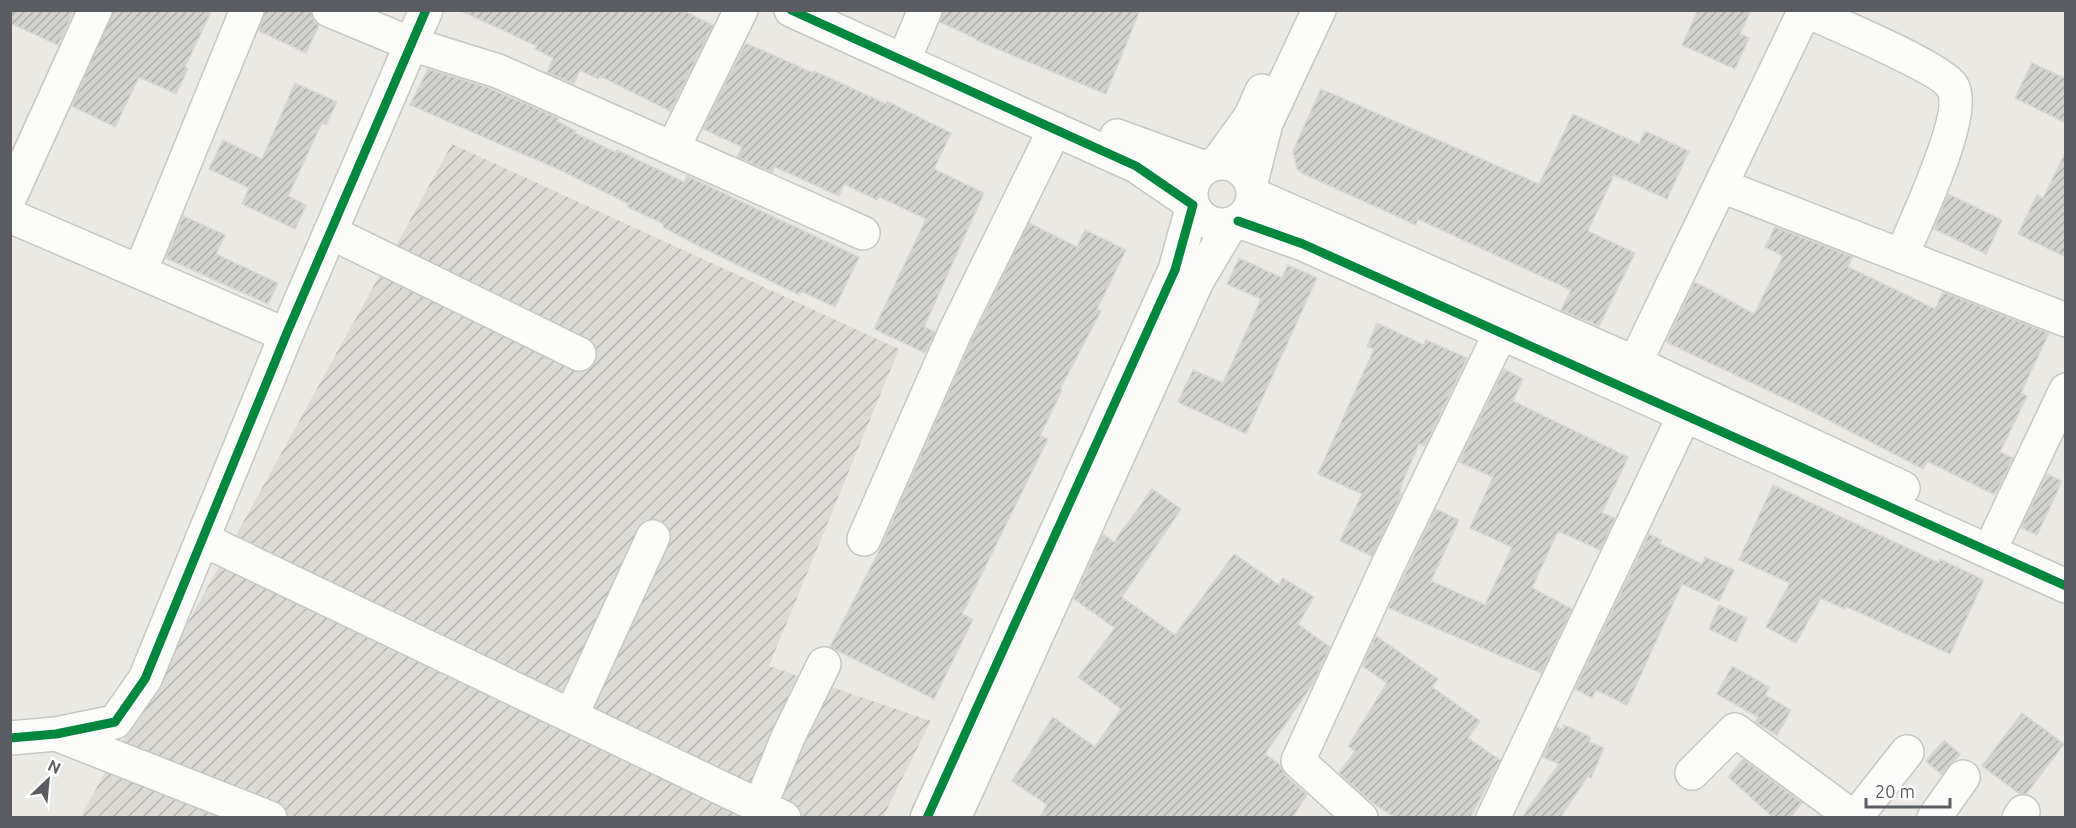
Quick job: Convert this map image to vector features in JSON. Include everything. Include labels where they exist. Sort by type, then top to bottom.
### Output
[{"type":"street","points":[[10,197],[95,10]]},
{"type":"street","points":[[140,272],[247,10]]},
{"type":"street","points":[[329,10],[411,44],[498,71],[863,233]]},
{"type":"street","points":[[10,738],[56,734],[115,722],[144,678],[286,335],[426,10]]},
{"type":"street","points":[[673,148],[741,10]]},
{"type":"street","points":[[791,10],[1136,166],[1193,205],[1208,222],[1220,225],[1243,206]]},
{"type":"street","points":[[839,10],[1144,148],[1211,166],[1239,167],[1243,206]]},
{"type":"street","points":[[911,43],[925,10]]},
{"type":"street","points":[[927,818],[1175,270],[1193,205],[1193,184],[1211,166],[1251,116],[1299,10]]},
{"type":"street","points":[[954,818],[1197,281],[1243,206],[1266,123],[1319,10]]},
{"type":"street","points":[[1635,363],[1805,10],[1927,67],[1952,85],[1957,100],[1953,129],[1902,255]]},
{"type":"street","points":[[864,539],[956,330],[1055,129]]},
{"type":"street","points":[[1722,186],[2066,320]]},
{"type":"street","points":[[1243,206],[1303,244],[2066,586]]},
{"type":"street","points":[[1243,206],[1635,363],[2066,562]]},
{"type":"street","points":[[10,216],[286,335]]},
{"type":"street","points":[[330,232],[579,354]]},
{"type":"street","points":[[1361,818],[1298,761],[1388,565],[1501,332]]},
{"type":"street","points":[[1998,532],[2066,390]]},
{"type":"street","points":[[1493,818],[1685,414]]},
{"type":"street","points":[[571,716],[653,537]]},
{"type":"street","points":[[202,539],[772,812],[788,737],[824,664]]},
{"type":"street","points":[[1692,773],[1735,730],[1855,818],[1907,752]]},
{"type":"street","points":[[56,734],[270,818]]},
{"type":"street","points":[[1934,818],[1963,777]]},
{"type":"shaded area","points":[[452,144],[899,349],[769,666],[931,721],[883,817],[80,818]]},
{"type":"building","points":[[10,10],[74,10],[58,45],[10,23]]},
{"type":"building","points":[[113,10],[212,10],[185,67],[188,69],[176,94],[139,77],[115,127],[72,106]]},
{"type":"building","points":[[265,10],[311,10],[314,21],[319,25],[306,53],[259,31]]},
{"type":"building","points":[[459,10],[682,10],[713,25],[670,111],[600,76],[598,79],[580,70],[574,84],[547,72],[553,58],[535,49],[537,46]]},
{"type":"building","points":[[943,10],[1140,10],[1106,94],[976,40],[940,22]]},
{"type":"building","points":[[1698,10],[1751,10],[1740,34],[1749,38],[1735,69],[1682,45]]},
{"type":"building","points":[[746,43],[886,104],[887,101],[951,133],[934,169],[984,193],[924,327],[935,332],[925,353],[874,329],[926,219],[878,196],[877,200],[844,184],[839,196],[775,167],[772,172],[737,157],[742,147],[703,129]]},
{"type":"building","points":[[2032,63],[2066,79],[2066,123],[2015,98]]},
{"type":"building","points":[[428,69],[486,87],[531,106],[558,118],[557,121],[576,131],[575,133],[615,152],[617,150],[684,182],[687,176],[859,257],[835,307],[801,291],[799,295],[695,244],[663,227],[664,224],[628,207],[629,204],[558,169],[410,105]]},
{"type":"building","points":[[295,83],[337,102],[326,125],[322,123],[288,196],[306,205],[295,229],[242,204],[249,188],[209,169],[223,140],[262,159]]},
{"type":"building","points":[[1321,89],[1539,184],[1573,114],[1639,144],[1645,131],[1689,151],[1667,199],[1614,175],[1588,231],[1635,253],[1599,326],[1561,310],[1571,290],[1418,219],[1416,225],[1297,169],[1293,151]]},
{"type":"building","points":[[2066,151],[2066,257],[2018,234],[2037,195],[2043,198]]},
{"type":"building","points":[[1948,194],[2002,220],[1986,254],[1934,229]]},
{"type":"building","points":[[183,216],[225,235],[216,254],[278,283],[268,304],[166,258]]},
{"type":"building","points":[[1029,223],[1077,247],[1085,230],[1126,250],[1097,309],[1101,311],[1060,389],[1062,390],[1040,436],[1048,439],[962,614],[973,619],[934,699],[830,647],[881,547],[968,348]]},
{"type":"building","points":[[1775,227],[1853,257],[1848,267],[1935,309],[1943,292],[2049,333],[2021,393],[2027,396],[2000,452],[2013,458],[1995,495],[1927,461],[1923,469],[1807,409],[1666,342],[1695,282],[1754,314],[1783,256],[1765,247]]},
{"type":"building","points":[[1239,258],[1282,278],[1288,265],[1317,278],[1246,434],[1178,402],[1193,370],[1223,383],[1261,299],[1227,284]]},
{"type":"building","points":[[1377,323],[1424,345],[1426,340],[1467,358],[1425,446],[1419,444],[1402,483],[1400,492],[1402,493],[1372,556],[1340,541],[1362,494],[1318,474],[1374,349],[1367,346]]},
{"type":"building","points":[[1504,369],[1523,379],[1513,401],[1628,457],[1602,513],[1615,518],[1600,550],[1558,531],[1532,588],[1572,609],[1541,673],[1389,608],[1436,509],[1459,520],[1431,581],[1485,605],[1512,547],[1470,528],[1493,477],[1459,462]]},
{"type":"building","points":[[2047,474],[2062,481],[2037,535],[2021,528]]},
{"type":"building","points":[[1773,485],[1939,563],[1940,559],[1984,580],[1950,654],[1845,606],[1844,609],[1821,598],[1796,643],[1766,627],[1790,583],[1739,560]]},
{"type":"building","points":[[1152,489],[1181,509],[1122,597],[1175,635],[1234,554],[1279,585],[1283,578],[1314,597],[1298,624],[1330,647],[1312,685],[1265,754],[1280,765],[1285,775],[1307,795],[1292,818],[1039,818],[1047,805],[1012,781],[1053,717],[1095,747],[1121,709],[1078,677],[1115,628],[1074,599],[1103,534],[1114,542]]},
{"type":"building","points":[[1649,534],[1662,540],[1660,544],[1702,564],[1705,557],[1734,570],[1719,601],[1682,584],[1627,705],[1596,690],[1592,698],[1575,689]]},
{"type":"building","points":[[1719,605],[1747,618],[1736,642],[1709,629]]},
{"type":"building","points":[[1376,636],[1438,679],[1432,687],[1480,721],[1468,738],[1500,760],[1470,818],[1395,818],[1369,800],[1339,773],[1355,751],[1348,746],[1387,683],[1362,666]]},
{"type":"building","points":[[1732,666],[1769,687],[1765,695],[1791,710],[1777,735],[1755,722],[1758,717],[1717,694]]},
{"type":"building","points":[[2022,713],[2064,744],[2026,794],[2020,794],[1982,766]]},
{"type":"building","points":[[1564,725],[1591,737],[1589,742],[1604,748],[1591,778],[1588,776],[1560,818],[1522,818],[1559,764],[1543,757],[1557,727],[1563,730]]},
{"type":"building","points":[[1944,740],[1960,754],[1942,775],[1926,761]]},
{"type":"building","points":[[1743,759],[1802,803],[1790,818],[1774,818],[1728,777]]},
{"type":"cycle path","points":[[10,738],[56,734],[115,722],[145,679],[286,335],[426,10]]},
{"type":"cycle path","points":[[791,10],[1136,166],[1193,205],[1175,270],[927,818]]},
{"type":"cycle path","points":[[1238,221],[1303,244],[2066,586]]}]
